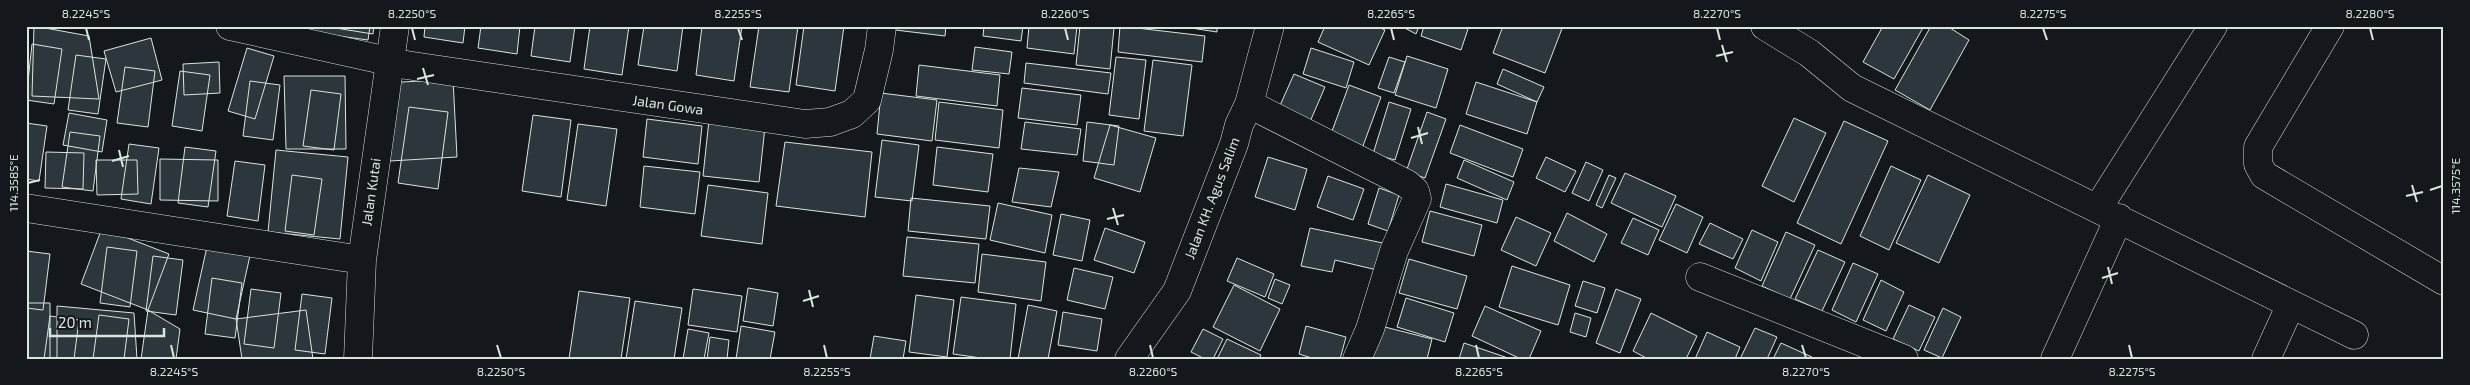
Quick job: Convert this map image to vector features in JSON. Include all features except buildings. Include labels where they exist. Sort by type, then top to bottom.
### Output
[{"type":"street","name":"Jalan Gowa","points":[[230,26],[389,62],[806,124],[830,122],[852,114],[867,100],[880,50],[882,26]]},
{"type":"street","name":"Jalan Kutai","points":[[358,359],[362,260],[389,62],[396,26]]},
{"type":"street","name":"Jalan KH. Agus Salim","points":[[1129,359],[1177,291],[1234,144],[1239,125],[1250,104],[1270,26]]},
{"type":"street","points":[[1765,26],[1809,53],[1852,88],[2354,335]]},
{"type":"street","points":[[2055,359],[2109,213],[2213,26]]},
{"type":"street","points":[[2330,26],[2258,148],[2258,164],[2264,175],[2444,281]]},
{"type":"street","points":[[1250,104],[1408,184],[1415,191],[1417,199],[1394,251],[1370,329],[1357,359]]},
{"type":"street","points":[[26,208],[362,260]]},
{"type":"street","points":[[1700,277],[1904,359]]},
{"type":"street","points":[[2266,359],[2291,304]]}]
